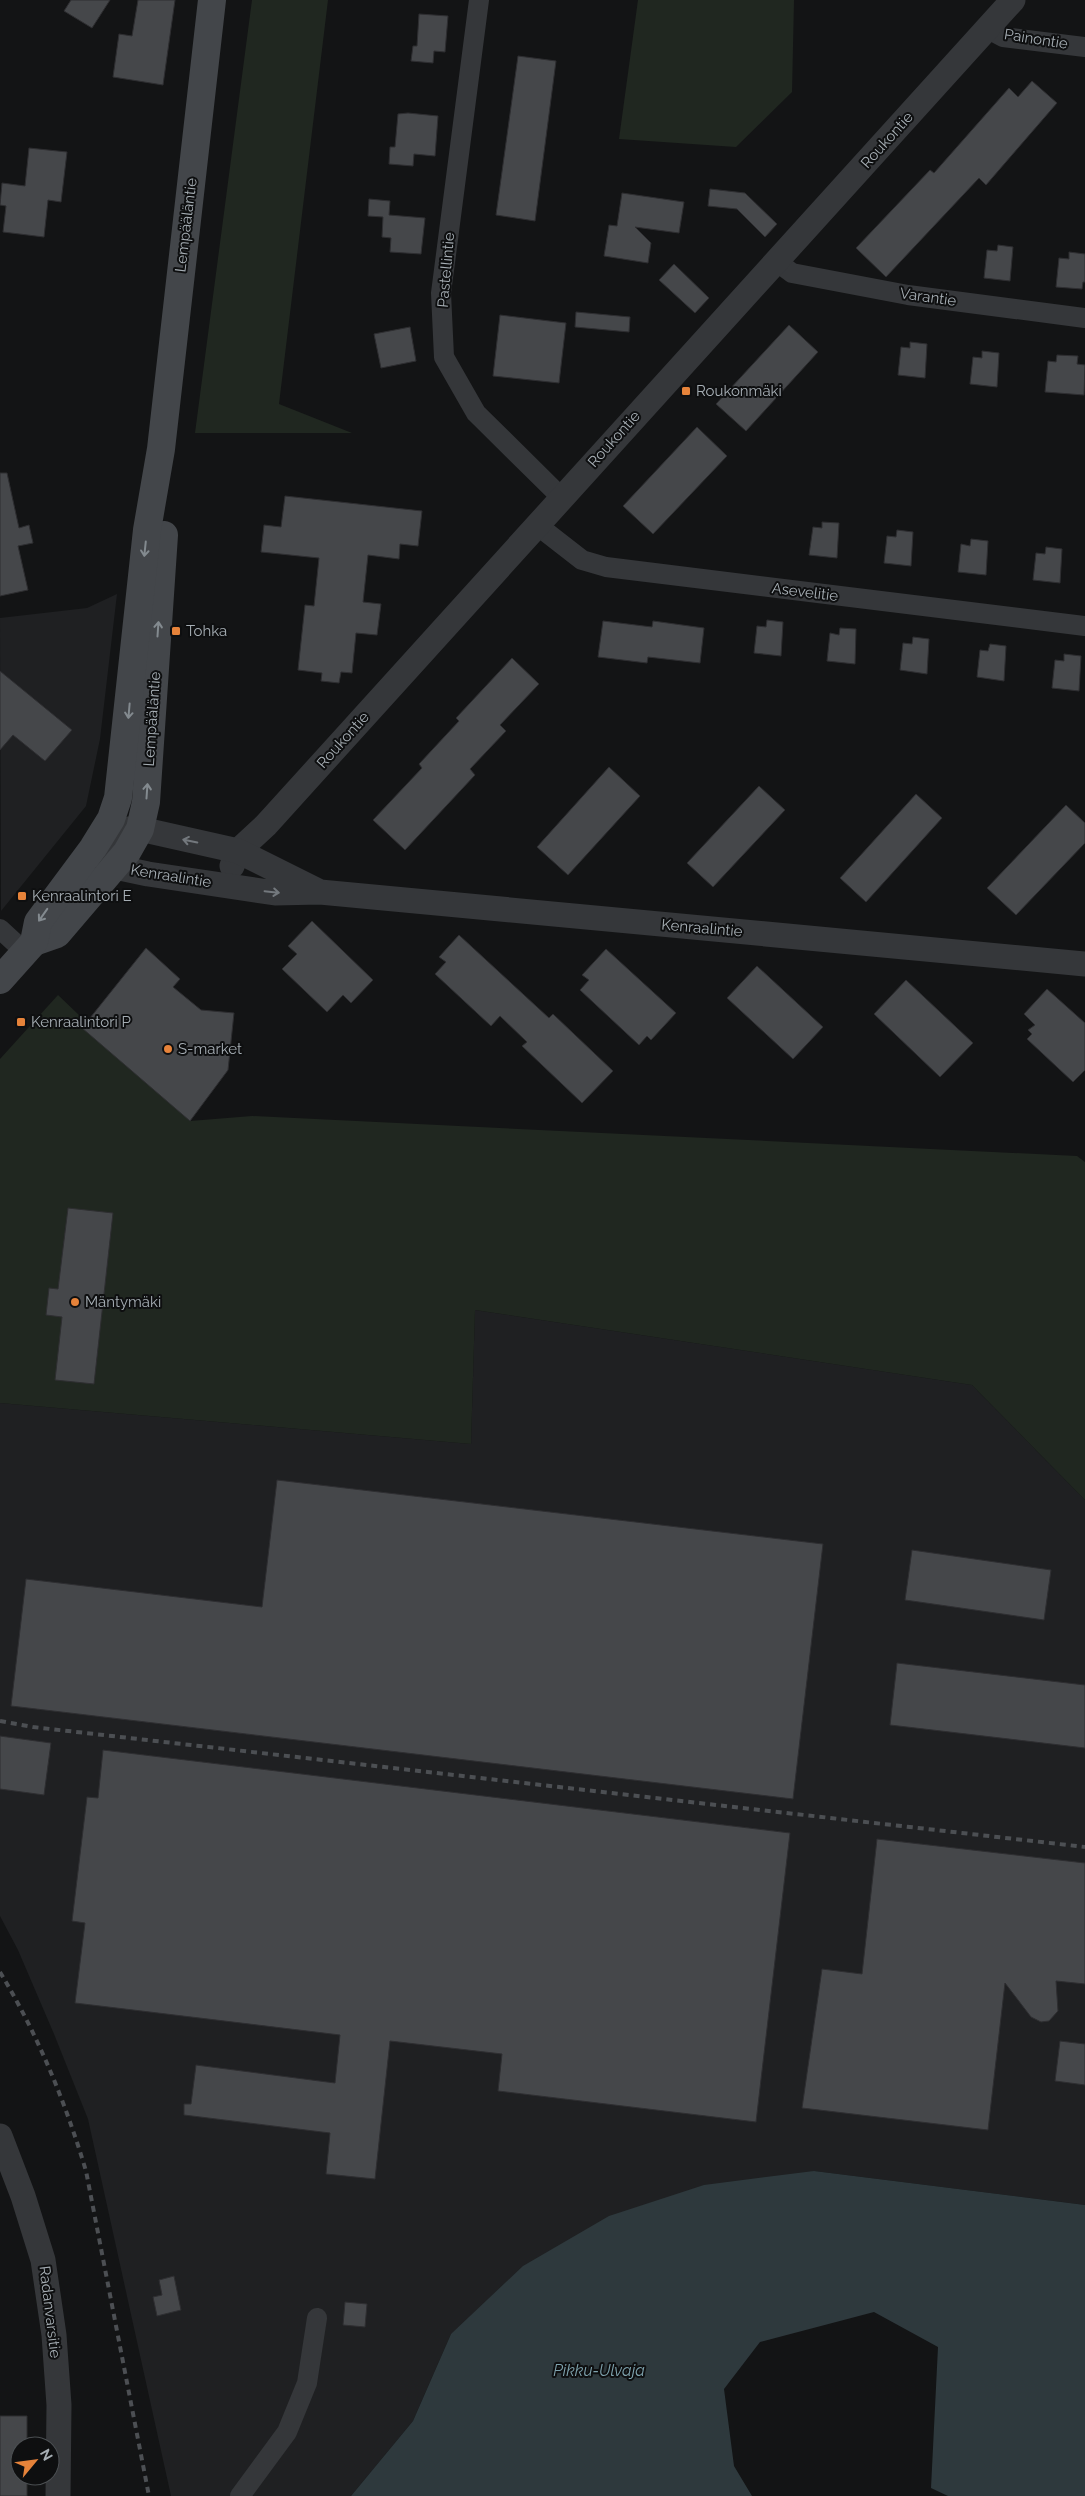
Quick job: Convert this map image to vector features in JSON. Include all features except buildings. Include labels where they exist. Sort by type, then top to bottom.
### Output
[{"type":"main road","name":"Lempääläntie","points":[[30,947],[41,918],[93,848],[111,819],[118,798],[147,530],[161,450],[212,0]]},
{"type":"main road","name":"Lempääläntie","points":[[0,980],[30,947],[56,934],[115,867],[140,829],[146,802],[164,532],[161,450]]},
{"type":"street","name":"Pastellintie","points":[[479,0],[441,293],[444,357],[476,413],[562,498]]},
{"type":"street","name":"Roukontie","points":[[225,885],[238,851],[266,825],[1013,0]]},
{"type":"street","name":"Painontie","points":[[988,29],[1003,37],[1085,47]]},
{"type":"street","name":"Varantie","points":[[776,261],[792,273],[898,293],[1085,318]]},
{"type":"street","name":"Asevelitie","points":[[538,525],[582,560],[606,567],[1085,626]]},
{"type":"street","name":"Kenraalintie","points":[[320,892],[238,851],[140,829],[128,828],[118,831],[93,848],[115,867],[275,892],[320,892],[1085,964]]},
{"type":"street","points":[[0,929],[30,947]]},
{"type":"street","name":"Radanvarsitie","points":[[0,2136],[23,2196],[43,2260],[54,2334],[58,2387],[58,2496]]},
{"type":"street","points":[[240,2496],[287,2432],[307,2383],[317,2318]]},
{"type":"shaded area","points":[[252,0],[328,0],[279,404],[352,433],[195,433]]},
{"type":"shaded area","points":[[638,0],[794,0],[792,92],[736,147],[619,139]]},
{"type":"shaded area","points":[[117,594],[100,739],[86,806],[1,911],[0,618],[87,608]]},
{"type":"shaded area","points":[[58,995],[190,1121],[252,1116],[1077,1156],[1085,1162],[1085,1500],[972,1385],[475,1310],[471,1444],[0,1403],[0,1059]]},
{"type":"shaded area","points":[[475,1310],[972,1385],[1085,1500],[1085,2205],[814,2171],[451,2334],[413,2421],[351,2496],[171,2496],[88,2119],[18,1950],[0,1916],[0,1403],[471,1444]]},
{"type":"water","name":"Pikku-Ulvaja","points":[[814,2171],[1085,2205],[1085,2496],[948,2496],[931,2488],[938,2347],[874,2312],[760,2342],[724,2389],[734,2466],[752,2496],[351,2496],[413,2421],[451,2334],[523,2266],[609,2216],[704,2185]]},
{"type":"railway","points":[[0,1721],[33,1727],[1085,1847]]},
{"type":"railway","points":[[0,1972],[27,2020],[60,2094],[86,2171],[149,2496]]},
{"type":"place","name":"Roukonmäki","points":[[686,391]]},
{"type":"place","name":"Tohka","points":[[176,631]]},
{"type":"place","name":"Kenraalintori E","points":[[22,896]]},
{"type":"place","name":"Kenraalintori P","points":[[21,1022]]},
{"type":"place","name":"S-market","points":[[168,1049]]},
{"type":"place","name":"Mäntymäki","points":[[75,1302]]}]
